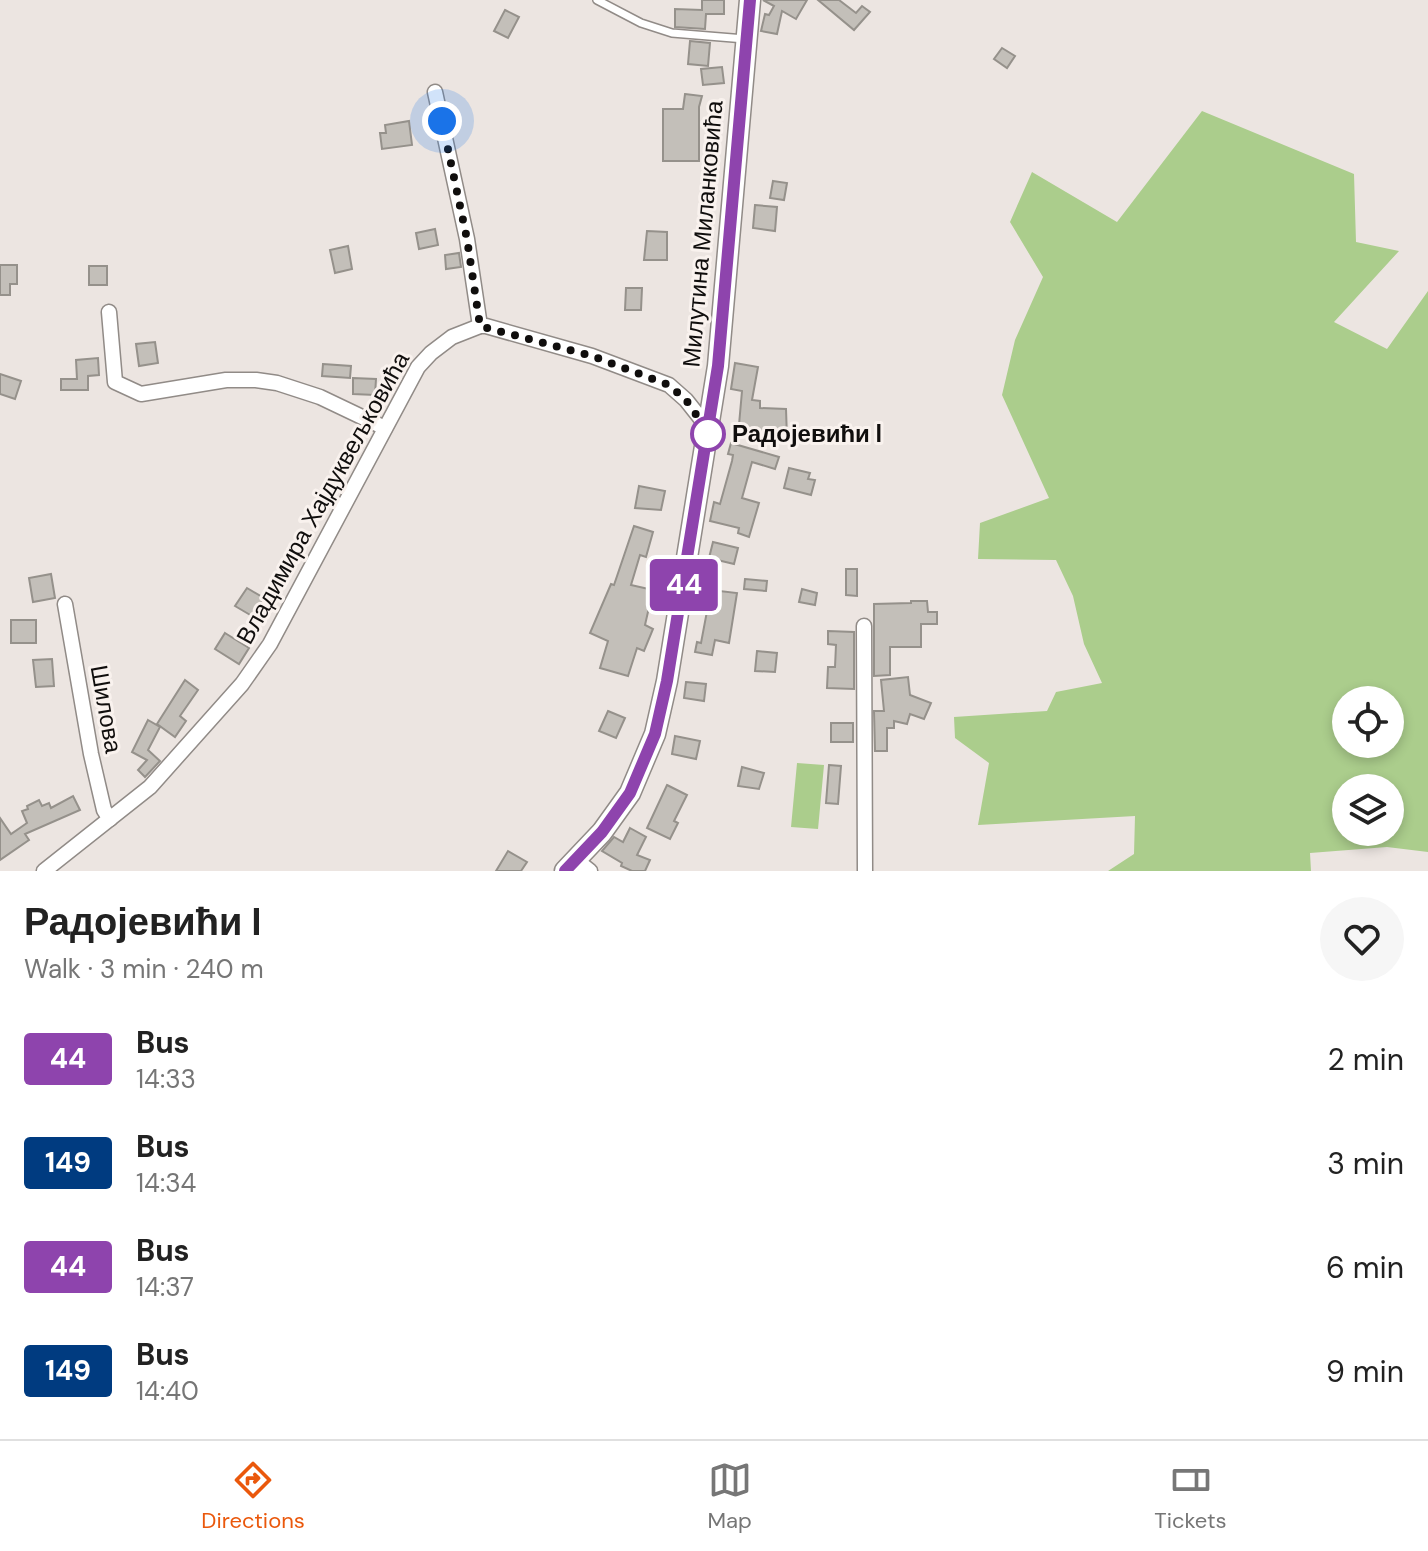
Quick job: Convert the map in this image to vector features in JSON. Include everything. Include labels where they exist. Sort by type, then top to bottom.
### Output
[{"type":"main road","name":"Милутина Миланковића","points":[[577,867],[623,804],[643,766],[655,734],[673,651],[718,366],[750,0]]},
{"type":"street","points":[[435,92],[467,239],[480,326],[592,356],[669,385],[686,400],[709,429]]},
{"type":"street","points":[[109,312],[115,382],[141,394],[201,383],[256,380],[277,383],[320,397],[385,428]]},
{"type":"street","name":"Владимира Хајдуквељковића","points":[[44,871],[150,787],[249,674],[270,644],[425,358],[452,337],[480,326]]},
{"type":"street","name":"Шилова","points":[[65,604],[91,754],[104,810],[110,819]]},
{"type":"street","points":[[864,626],[865,871]]},
{"type":"lane","points":[[597,0],[641,23],[672,33],[747,39]]},
{"type":"green space","points":[[1202,111],[1354,174],[1356,242],[1399,251],[1334,322],[1387,349],[1428,291],[1428,852],[1387,847],[1310,853],[1311,871],[1108,871],[1134,854],[1135,816],[978,825],[989,763],[955,738],[954,717],[1047,711],[1056,692],[1102,683],[1084,644],[1073,596],[1056,560],[978,559],[980,523],[1049,498],[1002,395],[1015,340],[1043,277],[1010,222],[1032,172],[1117,222]]},
{"type":"green space","points":[[797,763],[824,765],[818,829],[791,827]]},
{"type":"building","points":[[702,0],[724,0],[724,14],[706,14],[705,29],[675,27],[675,9],[702,10]]},
{"type":"building","points":[[763,0],[807,0],[796,19],[782,11],[777,34],[761,31],[765,14],[769,15],[774,6]]},
{"type":"building","points":[[818,0],[839,0],[856,13],[862,6],[870,12],[854,30]]},
{"type":"building","points":[[505,10],[519,17],[508,38],[494,31]]},
{"type":"building","points":[[690,41],[710,43],[708,66],[688,64]]},
{"type":"building","points":[[1002,48],[1015,56],[1007,68],[994,59]]},
{"type":"building","points":[[722,67],[724,83],[703,85],[701,69]]},
{"type":"building","points":[[685,94],[702,96],[699,107],[699,161],[663,161],[663,109],[683,109]]},
{"type":"building","points":[[409,121],[412,145],[382,149],[380,133],[386,133],[385,125]]},
{"type":"building","points":[[773,181],[787,183],[784,200],[770,198]]},
{"type":"building","points":[[755,205],[777,207],[775,231],[753,228]]},
{"type":"building","points":[[435,229],[438,245],[419,249],[416,233]]},
{"type":"building","points":[[647,231],[667,232],[667,260],[644,260]]},
{"type":"building","points":[[348,246],[352,269],[335,273],[330,250]]},
{"type":"building","points":[[459,253],[461,267],[446,269],[445,255]]},
{"type":"building","points":[[0,265],[17,265],[17,284],[10,284],[10,295],[0,295]]},
{"type":"building","points":[[89,266],[107,266],[107,285],[89,285]]},
{"type":"building","points":[[626,288],[642,288],[641,310],[625,310]]},
{"type":"building","points":[[155,342],[158,363],[139,366],[136,344]]},
{"type":"building","points":[[98,358],[99,375],[88,376],[88,390],[61,390],[61,379],[77,379],[76,360]]},
{"type":"building","points":[[735,363],[758,367],[752,400],[760,401],[760,408],[786,409],[787,438],[738,436],[742,391],[731,389]]},
{"type":"building","points":[[323,364],[351,366],[350,378],[322,376]]},
{"type":"building","points":[[0,374],[21,381],[15,399],[0,394]]},
{"type":"building","points":[[353,378],[376,379],[375,395],[353,394]]},
{"type":"building","points":[[731,443],[779,457],[775,469],[752,462],[742,498],[759,503],[749,537],[738,533],[739,528],[710,521],[714,502],[720,504],[732,461],[733,455],[728,454]]},
{"type":"building","points":[[789,468],[810,473],[808,479],[815,480],[811,495],[784,488]]},
{"type":"building","points":[[639,486],[665,491],[661,510],[635,508]]},
{"type":"building","points":[[634,526],[653,532],[646,557],[640,555],[631,585],[653,590],[645,625],[653,629],[644,651],[637,648],[628,676],[600,668],[608,641],[590,633],[611,584],[614,585]]},
{"type":"building","points":[[713,542],[738,548],[734,564],[709,558]]},
{"type":"building","points":[[846,569],[857,569],[857,596],[846,595]]},
{"type":"building","points":[[51,574],[55,598],[33,602],[29,578]]},
{"type":"building","points":[[745,579],[767,581],[766,591],[744,589]]},
{"type":"building","points":[[247,588],[264,598],[252,616],[235,606]]},
{"type":"building","points":[[802,589],[817,593],[815,605],[799,602]]},
{"type":"building","points":[[711,590],[737,593],[729,643],[715,640],[712,655],[695,652],[697,642],[701,643]]},
{"type":"building","points":[[927,601],[928,612],[937,612],[937,624],[921,624],[921,647],[890,647],[890,675],[874,676],[874,604]]},
{"type":"building","points":[[11,620],[36,620],[36,643],[11,643]]},
{"type":"building","points":[[828,631],[854,632],[854,689],[827,688],[828,667],[835,667],[836,645],[828,644]]},
{"type":"building","points":[[225,633],[249,648],[239,664],[215,649]]},
{"type":"building","points":[[757,651],[777,653],[775,672],[755,671]]},
{"type":"building","points":[[52,659],[54,686],[36,687],[33,660]]},
{"type":"building","points":[[908,677],[910,695],[931,703],[924,719],[910,714],[907,724],[894,721],[894,728],[887,728],[887,751],[875,751],[874,711],[884,711],[881,680]]},
{"type":"building","points":[[185,680],[198,690],[180,716],[186,721],[175,737],[157,724]]},
{"type":"building","points":[[686,682],[706,684],[704,701],[684,698]]},
{"type":"building","points":[[608,711],[625,718],[616,738],[599,731]]},
{"type":"building","points":[[148,720],[160,727],[148,750],[160,761],[145,777],[138,770],[147,760],[132,752]]},
{"type":"building","points":[[831,723],[853,723],[853,742],[831,742]]},
{"type":"building","points":[[675,736],[700,741],[696,759],[672,754]]},
{"type":"building","points":[[829,765],[841,766],[838,804],[826,803]]},
{"type":"building","points":[[742,767],[764,773],[759,789],[738,786]]},
{"type":"building","points":[[667,785],[687,795],[674,821],[678,823],[670,839],[647,828]]},
{"type":"building","points":[[73,796],[80,810],[25,834],[29,840],[0,860],[0,818],[11,834],[27,823],[22,811],[28,809],[27,806],[39,800],[42,806],[49,803],[51,808]]},
{"type":"building","points":[[630,828],[646,837],[637,855],[650,860],[645,871],[632,871],[621,866],[622,863],[602,851],[614,837],[623,842]]},
{"type":"building","points":[[508,851],[527,862],[521,871],[496,871]]},
{"type":"bus line","name":"44","points":[[565,871],[592,844],[630,793],[655,734],[667,681],[718,366],[750,0]]},
{"type":"place","name":"Радојевићи I","points":[[708,434]]},
{"type":"route","points":[[442,121],[467,239],[480,326],[592,356],[669,385],[686,400],[705,428],[709,429],[708,434]]}]
